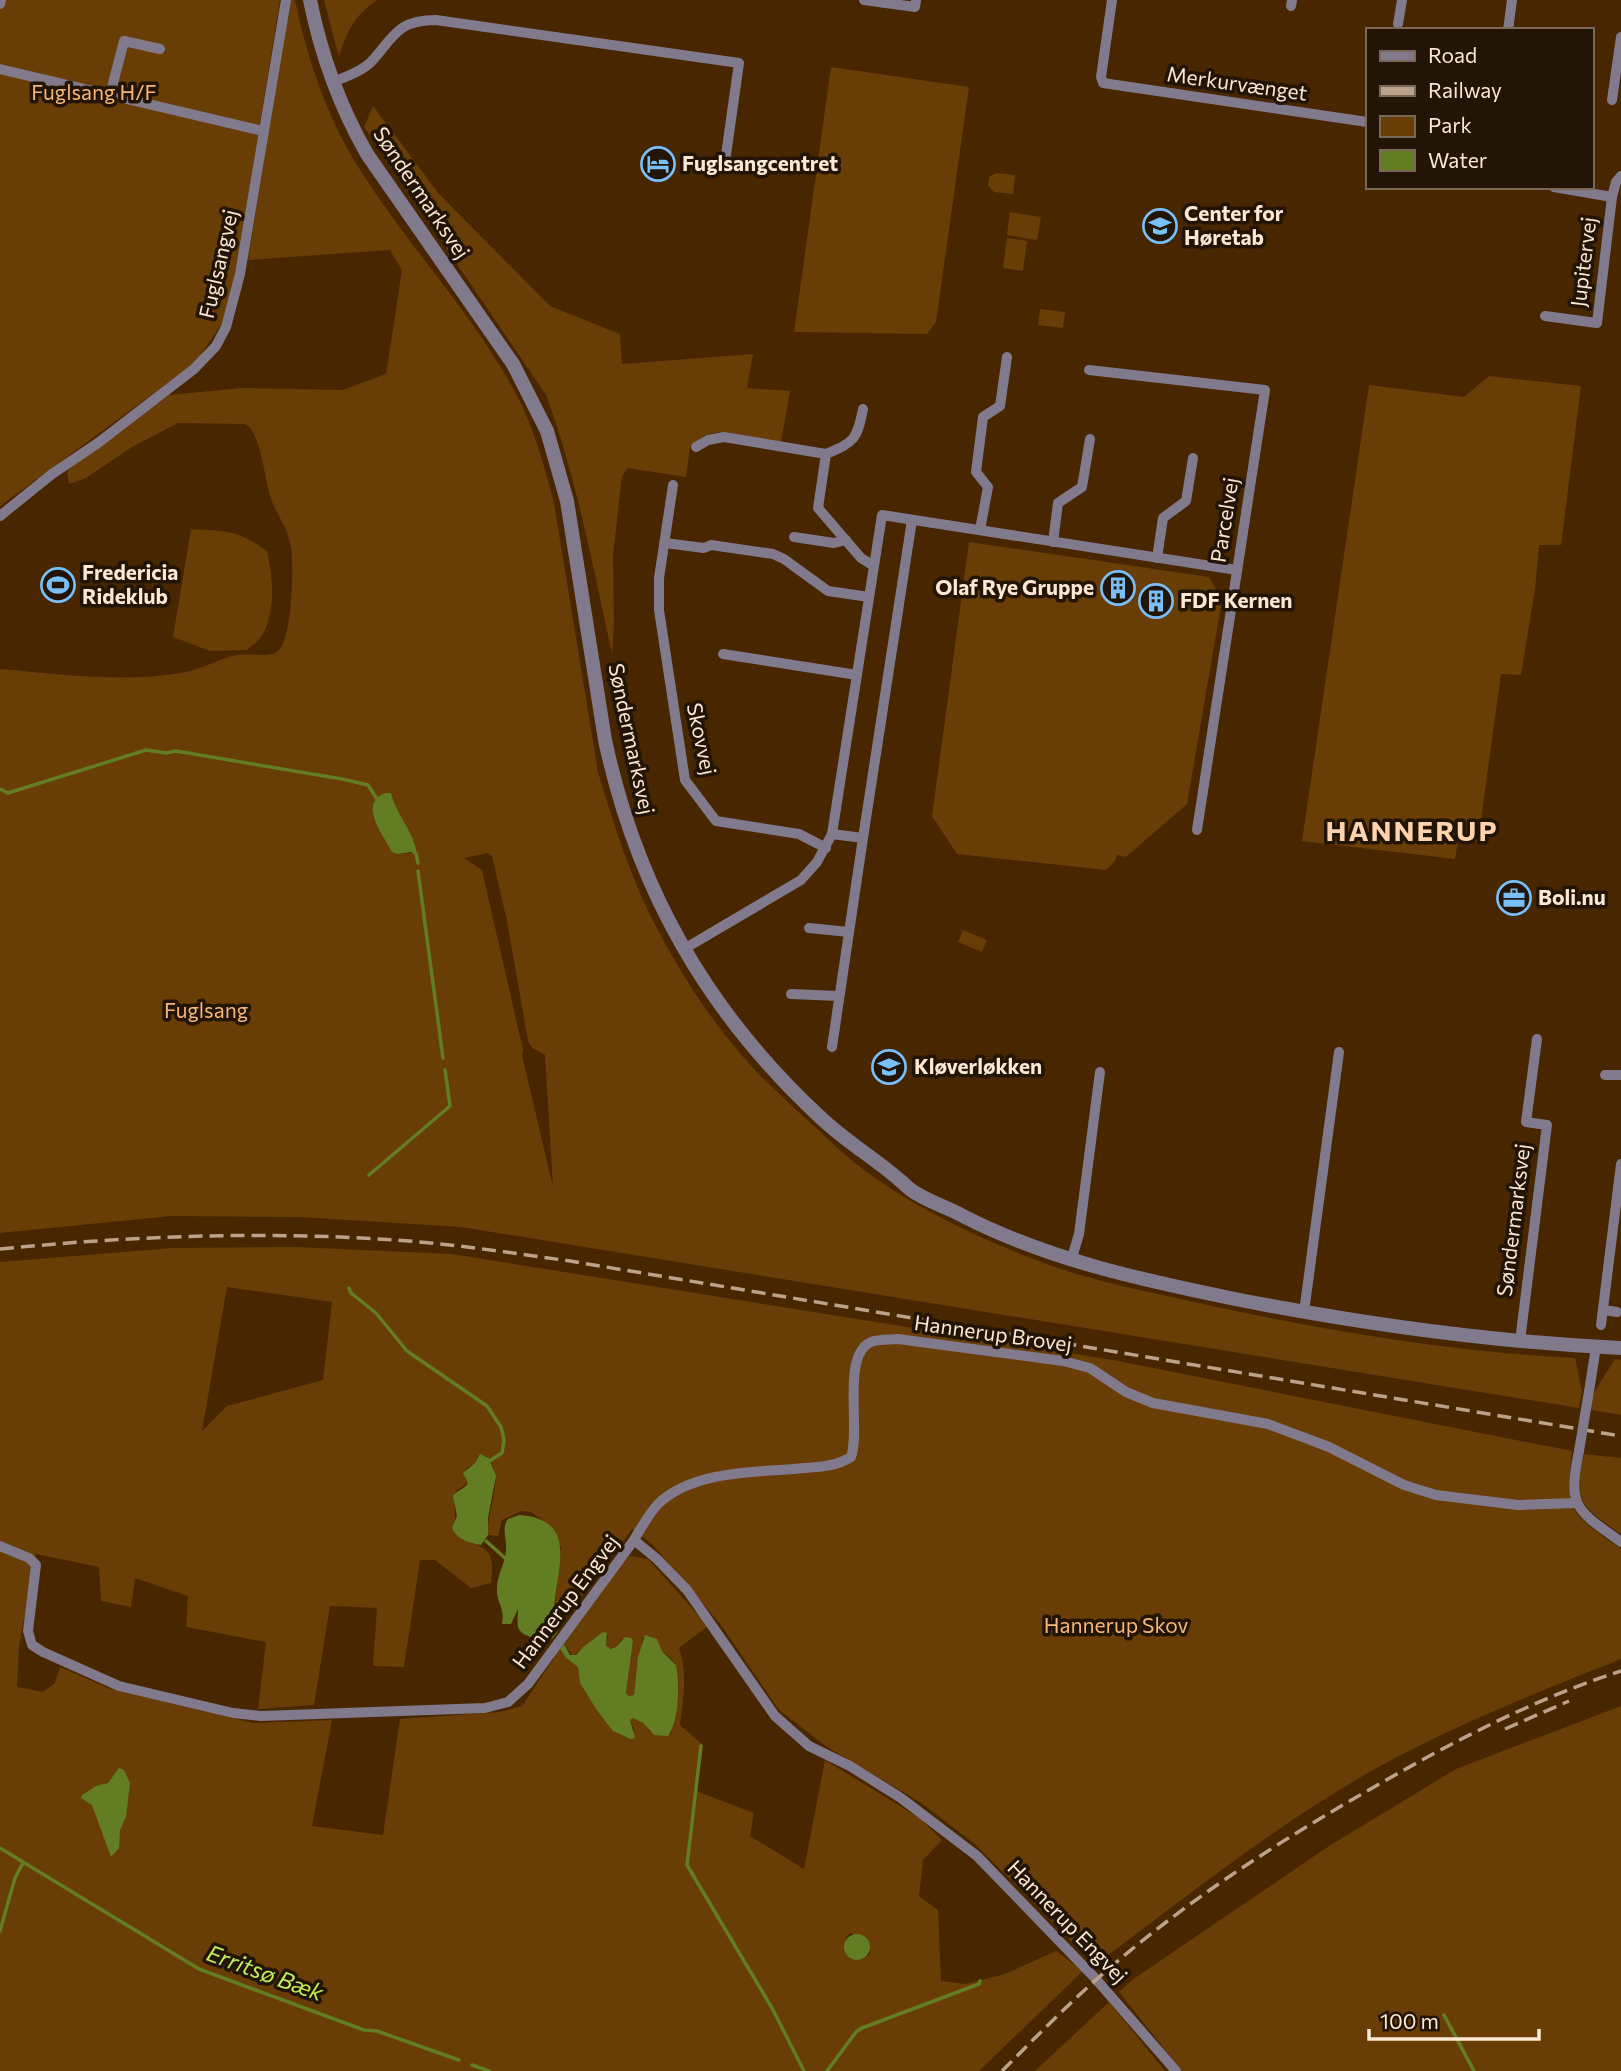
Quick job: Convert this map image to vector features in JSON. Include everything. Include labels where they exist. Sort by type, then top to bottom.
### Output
[{"type":"street","name":"Fuglsangvej","points":[[0,516],[194,369],[216,346],[226,327],[240,275],[286,0]]},
{"type":"street","name":"Søndermarksvej","points":[[310,0],[332,82],[367,154],[513,364],[547,431],[568,501],[600,712],[613,778],[642,864],[684,949],[706,985],[755,1051],[822,1119],[912,1191],[985,1227],[1071,1261],[1178,1287],[1304,1312],[1520,1341],[1621,1348]]},
{"type":"street","points":[[864,0],[915,7],[916,0]]},
{"type":"street","name":"Merkurvænget","points":[[1112,0],[1102,83],[1366,122]]},
{"type":"street","points":[[1398,24],[1402,0]]},
{"type":"street","points":[[1508,28],[1512,0]]},
{"type":"street","points":[[332,82],[369,64],[402,26],[420,20],[436,20],[739,63],[725,162]]},
{"type":"street","points":[[110,95],[124,41],[160,49]]},
{"type":"street","points":[[1612,100],[1620,44]]},
{"type":"street","points":[[0,69],[264,131]]},
{"type":"street","name":"Jupitervej","points":[[1545,316],[1597,323],[1612,197],[1616,182],[1621,176]]},
{"type":"street","name":"Jupitervej","points":[[1566,189],[1612,197]]},
{"type":"street","points":[[981,530],[988,487],[976,472],[983,417],[1000,406],[1007,357]]},
{"type":"street","name":"Parcelvej","points":[[1089,370],[1265,390],[1197,830]]},
{"type":"street","points":[[696,447],[708,440],[724,437],[826,454],[851,443],[860,427],[863,409]]},
{"type":"street","points":[[1053,542],[1058,503],[1082,487],[1090,439]]},
{"type":"street","points":[[826,454],[818,508],[862,558],[874,566]]},
{"type":"street","points":[[1157,558],[1163,517],[1186,501],[1193,458]]},
{"type":"street","name":"Skovvej","points":[[673,485],[659,578],[659,610],[685,780],[716,821],[799,834],[826,848]]},
{"type":"street","points":[[684,949],[801,880],[826,848],[832,834],[882,515],[1237,570]]},
{"type":"street","points":[[832,1047],[912,520]]},
{"type":"street","points":[[793,537],[834,543],[846,540]]},
{"type":"street","points":[[664,543],[704,548],[711,545],[773,554],[828,591],[869,597]]},
{"type":"street","points":[[723,654],[857,675]]},
{"type":"street","points":[[832,834],[863,838]]},
{"type":"street","points":[[809,928],[849,932]]},
{"type":"street","points":[[791,994],[839,996]]},
{"type":"street","name":"Søndermarksvej","points":[[1520,1341],[1547,1125],[1526,1122],[1537,1039]]},
{"type":"street","points":[[1304,1312],[1339,1052]]},
{"type":"street","points":[[1071,1261],[1079,1234],[1100,1072]]},
{"type":"street","points":[[1605,1075],[1621,1075]]},
{"type":"street","points":[[1601,1325],[1621,1164]]},
{"type":"street","points":[[1603,1310],[1617,1312]]},
{"type":"street","name":"Hannerup Brovej","points":[[634,1541],[647,1517],[659,1503],[688,1485],[767,1471],[827,1466],[851,1457],[855,1430],[853,1390],[862,1351],[868,1343],[898,1339],[1049,1359],[1090,1368],[1126,1392],[1153,1403],[1268,1424],[1329,1447],[1404,1485],[1436,1495],[1518,1505],[1576,1503]]},
{"type":"street","points":[[1596,1347],[1574,1476],[1576,1503],[1591,1520],[1621,1542]]},
{"type":"street","name":"Hannerup Engvej","points":[[0,1546],[36,1565],[28,1631],[32,1645],[43,1653],[119,1686],[233,1713],[261,1716],[485,1708],[508,1702],[528,1684],[634,1541],[657,1559],[687,1590],[775,1716],[809,1745],[850,1766],[901,1798],[977,1856],[1094,1977],[1176,2071]]},
{"type":"green space","name":"Fuglsang H/F","points":[[0,0],[280,0],[236,273],[221,325],[195,363],[0,506]]},
{"type":"green space","name":"Fuglsang","points":[[290,0],[295,0],[317,80],[351,155],[370,186],[497,361],[522,405],[533,432],[554,503],[598,772],[625,855],[650,915],[685,978],[724,1034],[763,1078],[845,1154],[901,1195],[952,1223],[1006,1248],[1078,1274],[1312,1326],[1443,1346],[1575,1358],[1582,1392],[1579,1408],[461,1227],[300,1217],[171,1216],[0,1233],[0,669],[90,677],[158,676],[188,672],[242,654],[269,655],[278,651],[283,644],[291,603],[290,541],[271,499],[258,444],[250,427],[245,424],[178,423],[132,447],[86,478],[69,484],[67,472],[169,395],[242,388],[343,390],[386,374],[402,270],[390,250],[248,260]],"holes":[[[391,794],[413,853],[398,854]],[[488,853],[492,856],[507,921],[528,1041],[532,1048],[545,1055],[553,1187],[482,870],[464,858]]]},
{"type":"green space","points":[[324,0],[377,0],[352,25],[339,57]]},
{"type":"green space","points":[[831,67],[969,87],[936,322],[927,334],[794,332]]},
{"type":"green space","points":[[373,106],[439,194],[550,306],[620,334],[622,364],[753,354],[747,388],[790,391],[781,442],[719,432],[705,435],[690,447],[686,477],[628,468],[622,476],[613,555],[612,654],[575,491],[546,395],[364,127]]},
{"type":"green space","points":[[996,173],[1015,175],[1013,194],[994,192],[988,186],[989,177]]},
{"type":"green space","points":[[1010,212],[1041,217],[1037,240],[1007,235]]},
{"type":"green space","points":[[1007,238],[1027,241],[1023,271],[1003,268]]},
{"type":"green space","points":[[1040,309],[1065,312],[1063,328],[1038,325]]},
{"type":"green space","points":[[1489,376],[1581,386],[1561,545],[1539,545],[1521,675],[1501,674],[1478,842],[1458,840],[1455,859],[1302,841],[1369,385],[1464,397]]},
{"type":"green space","points":[[191,529],[231,533],[248,539],[267,551],[272,582],[270,615],[262,636],[247,650],[210,651],[173,637]]},
{"type":"green space","points":[[969,542],[1209,577],[1222,600],[1187,804],[1126,857],[1117,855],[1106,870],[957,854],[932,816]]},
{"type":"green space","points":[[963,930],[987,940],[982,952],[958,942]]},
{"type":"green space","name":"Hannerup Skov","points":[[296,1247],[452,1254],[1113,1360],[1572,1451],[1570,1488],[1576,1511],[1592,1528],[1621,1549],[1621,1659],[1452,1730],[1357,1779],[1242,1855],[1095,1965],[975,1844],[920,1802],[827,1747],[779,1710],[721,1625],[652,1544],[632,1529],[570,1612],[555,1603],[561,1548],[551,1526],[531,1512],[521,1511],[502,1520],[498,1536],[488,1535],[495,1474],[487,1456],[478,1456],[475,1463],[466,1469],[464,1476],[468,1483],[456,1491],[455,1533],[485,1549],[489,1554],[491,1583],[471,1588],[435,1560],[420,1560],[404,1667],[373,1666],[377,1608],[330,1606],[314,1705],[258,1709],[266,1642],[186,1627],[188,1596],[135,1578],[131,1607],[101,1601],[99,1567],[36,1554],[19,1646],[17,1687],[43,1692],[55,1683],[60,1667],[108,1688],[253,1723],[332,1720],[312,1826],[383,1835],[400,1719],[500,1712],[522,1706],[560,1649],[566,1658],[578,1667],[580,1683],[596,1709],[616,1733],[630,1739],[634,1730],[630,1720],[633,1718],[643,1723],[650,1732],[671,1734],[677,1708],[678,1676],[677,1668],[668,1655],[643,1637],[634,1695],[629,1696],[626,1693],[633,1641],[622,1639],[616,1647],[609,1649],[606,1644],[608,1636],[603,1632],[573,1656],[564,1644],[623,1561],[630,1556],[648,1559],[708,1626],[679,1648],[684,1677],[680,1725],[703,1745],[696,1791],[754,1813],[750,1836],[804,1869],[825,1760],[921,1819],[942,1840],[923,1860],[919,1896],[938,1910],[941,1981],[966,1984],[1005,1974],[1056,1951],[1083,1971],[979,2071],[0,2071],[0,1262],[173,1248]],"holes":[[[227,1287],[332,1302],[323,1380],[227,1406],[202,1431]],[[851,1933],[870,1945],[870,1954],[862,1960],[845,1943],[846,1937]]]},
{"type":"green space","points":[[1615,1359],[1621,1360],[1621,1415],[1591,1410],[1593,1394]]},
{"type":"green space","points":[[1584,1454],[1621,1458],[1621,1534],[1597,1517],[1583,1502],[1580,1483]]},
{"type":"green space","points":[[1621,1706],[1621,2071],[1182,2071],[1119,1992],[1132,1980],[1329,1846],[1456,1769]]},
{"type":"green space","points":[[1109,2002],[1165,2071],[1035,2071]]},
{"type":"water","points":[[385,793],[391,793],[413,840],[417,856],[411,852],[392,852],[379,828],[373,804]]},
{"type":"water","points":[[480,1454],[489,1458],[496,1476],[488,1518],[488,1535],[481,1545],[460,1538],[452,1528],[457,1516],[453,1496],[468,1483],[463,1473],[475,1463]]},
{"type":"water","points":[[519,1515],[541,1520],[554,1530],[560,1544],[554,1616],[557,1633],[551,1640],[523,1634],[518,1625],[518,1609],[511,1624],[502,1624],[503,1614],[497,1586],[505,1556],[505,1526],[508,1519]]},
{"type":"water","points":[[603,1632],[607,1633],[606,1645],[610,1649],[616,1647],[625,1637],[633,1641],[626,1693],[629,1696],[634,1695],[638,1657],[645,1635],[657,1639],[662,1651],[676,1665],[678,1702],[672,1730],[668,1736],[654,1735],[643,1723],[633,1718],[630,1720],[635,1738],[630,1739],[613,1731],[596,1709],[580,1683],[578,1667],[566,1658],[560,1649],[564,1644],[570,1655],[576,1655]]},
{"type":"water","points":[[119,1768],[124,1770],[130,1783],[119,1848],[111,1857],[92,1805],[81,1798],[96,1786],[108,1783]]},
{"type":"water","points":[[857,1934],[867,1937],[870,1947],[867,1957],[857,1960],[847,1957],[844,1947],[847,1937]]},
{"type":"waterway","points":[[0,789],[8,793],[146,750],[166,753],[176,751],[342,779],[368,785],[377,799]]},
{"type":"waterway","points":[[416,854],[418,863]]},
{"type":"waterway","points":[[418,871],[443,1058]]},
{"type":"waterway","points":[[369,1175],[450,1106],[445,1070]]},
{"type":"waterway","points":[[349,1288],[351,1293],[376,1313],[407,1351],[487,1406],[501,1427],[504,1440],[502,1453],[491,1460]]},
{"type":"waterway","points":[[486,1541],[505,1558]]},
{"type":"waterway","points":[[701,1746],[687,1865],[772,2008],[804,2071]]},
{"type":"waterway","name":"Erritsø Bæk","points":[[0,1848],[199,1969],[364,2030],[377,2031],[459,2060]]},
{"type":"waterway","points":[[0,1931],[15,1878],[23,1863]]},
{"type":"waterway","points":[[827,2071],[856,2032],[862,2028],[979,1984],[980,1981]]},
{"type":"waterway","points":[[1444,2015],[1474,2071]]},
{"type":"waterway","name":"Erritsø Bæk","points":[[472,2065],[489,2071]]},
{"type":"railway","points":[[0,1249],[148,1238],[247,1235],[346,1237],[461,1246],[570,1261],[1621,1436]]},
{"type":"railway","points":[[1002,2071],[1084,1990],[1144,1939],[1209,1890],[1276,1846],[1381,1783],[1469,1735],[1528,1707],[1621,1671]]},
{"type":"railway","points":[[1505,1729],[1569,1701]]},
{"type":"place","name":"Fuglsangcentret","points":[[658,164]]},
{"type":"place","name":"Center for Høretab","points":[[1160,226]]},
{"type":"place","name":"Fredericia Rideklub","points":[[58,585]]},
{"type":"place","name":"Olaf Rye Gruppe","points":[[1118,588]]},
{"type":"place","name":"FDF Kernen","points":[[1156,601]]},
{"type":"place","name":"Boli.nu","points":[[1514,898]]},
{"type":"place","name":"Kløverløkken","points":[[889,1067]]},
{"type":"district","name":"HANNERUP","points":[[1412,831]]}]
